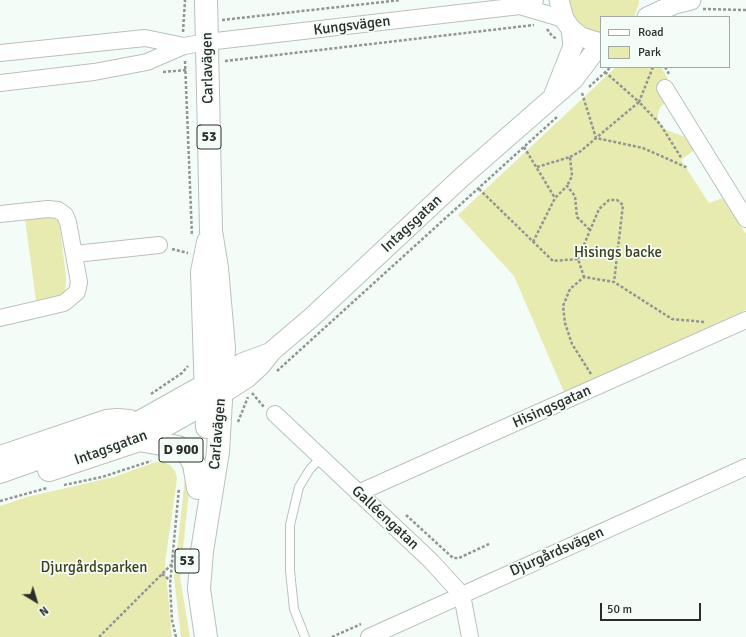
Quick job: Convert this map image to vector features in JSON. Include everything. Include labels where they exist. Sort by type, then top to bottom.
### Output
[{"type":"main road","name":"Carlavägen","points":[[206,0],[207,42],[201,235],[202,272],[215,389],[217,460],[202,550],[198,589],[206,637]]},
{"type":"main road","name":"Carlavägen","points":[[191,637],[187,595],[189,485],[207,431],[215,389]]},
{"type":"main road","name":"Intagsgatan","points":[[0,486],[138,432],[215,389]]},
{"type":"main road","name":"Intagsgatan","points":[[0,472],[138,432]]},
{"type":"main road","name":"D 900","points":[[138,432],[178,447],[189,455],[194,464],[189,485]]},
{"type":"street","name":"Kungsvägen","points":[[0,82],[94,72],[147,62],[184,46],[207,42],[520,6],[535,0]]},
{"type":"street","name":"Intagsgatan","points":[[557,105],[574,46],[565,29],[559,0]]},
{"type":"street","points":[[643,16],[647,0]]},
{"type":"street","points":[[649,16],[675,4],[694,5]]},
{"type":"street","name":"Kungsvägen","points":[[520,6],[565,29]]},
{"type":"street","points":[[565,29],[581,37],[600,43]]},
{"type":"street","name":"Kungsvägen","points":[[0,53],[145,38],[184,46]]},
{"type":"street","points":[[145,38],[147,62]]},
{"type":"street","name":"Intagsgatan","points":[[215,389],[242,363],[272,352],[312,317],[462,177],[557,105],[600,44]]},
{"type":"street","points":[[665,88],[746,219]]},
{"type":"street","points":[[0,214],[48,209],[58,210],[64,215],[68,222],[79,282],[77,292],[64,303],[0,318]]},
{"type":"street","points":[[75,254],[159,245]]},
{"type":"street","name":"Hisingsgatan","points":[[358,493],[746,320]]},
{"type":"street","name":"Galléengatan","points":[[274,414],[431,561],[462,595]]},
{"type":"street","name":"Intagsgatan","points":[[0,454],[106,418],[117,416],[130,418],[138,432]]},
{"type":"street","name":"Djurgårdsvägen","points":[[369,637],[746,467]]},
{"type":"street","points":[[462,595],[470,637]]},
{"type":"lane","points":[[305,637],[294,609],[290,571],[290,525],[299,487],[310,469],[321,458]]},
{"type":"path","points":[[185,0],[183,16],[184,46],[190,148],[201,235]]},
{"type":"path","points":[[224,20],[401,0]]},
{"type":"path","points":[[694,5],[746,10]]},
{"type":"path","points":[[546,24],[549,33],[555,39],[565,29]]},
{"type":"path","points":[[224,61],[538,25]]},
{"type":"path","points":[[577,98],[609,68]]},
{"type":"path","points":[[537,167],[570,157],[581,151],[639,102],[653,68]]},
{"type":"path","points":[[605,72],[639,102],[660,124],[682,159]]},
{"type":"path","points":[[582,94],[596,138]]},
{"type":"path","points":[[280,369],[524,147],[557,105]]},
{"type":"path","points":[[596,138],[643,148],[688,168]]},
{"type":"path","points":[[524,147],[555,198]]},
{"type":"path","points":[[533,242],[555,198],[566,186],[572,176],[570,157]]},
{"type":"path","points":[[566,186],[574,196],[577,218],[590,230]]},
{"type":"path","points":[[479,189],[553,261],[578,259]]},
{"type":"path","points":[[584,277],[578,259],[599,209],[609,200],[617,200],[622,205],[614,282]]},
{"type":"path","points":[[159,245],[192,254]]},
{"type":"path","points":[[584,277],[614,282],[672,319],[708,323]]},
{"type":"path","points":[[584,277],[570,289],[563,306],[565,323],[572,344],[595,380]]},
{"type":"path","points":[[146,397],[182,373],[191,364]]},
{"type":"path","points":[[237,426],[245,403],[251,392],[274,414]]},
{"type":"path","points":[[60,486],[102,477],[141,463],[157,460]]},
{"type":"path","points":[[176,637],[172,620],[170,581],[172,564],[189,485]]},
{"type":"path","points":[[0,501],[53,487]]},
{"type":"path","points":[[406,515],[453,558],[459,558],[489,544]]},
{"type":"path","points":[[99,637],[172,564]]},
{"type":"path","points":[[162,574],[170,581]]},
{"type":"green space","points":[[569,0],[639,0],[634,16],[600,16],[600,33],[588,29],[577,21],[570,8]]},
{"type":"green space","name":"Hisings backe","points":[[615,68],[662,68],[668,79],[660,83],[666,102],[660,107],[658,120],[666,130],[691,139],[697,148],[681,160],[709,203],[723,198],[746,234],[746,310],[564,392],[514,276],[458,215]]},
{"type":"green space","points":[[48,215],[59,219],[66,277],[65,294],[36,301],[25,219]]},
{"type":"green space","name":"Djurgårdsparken","points":[[156,462],[164,462],[170,465],[175,471],[177,479],[165,563],[172,637],[0,637],[0,506],[27,497],[114,477]]},
{"type":"green space","points":[[180,462],[191,472],[180,577],[190,637],[181,637],[174,578],[185,478]]}]
